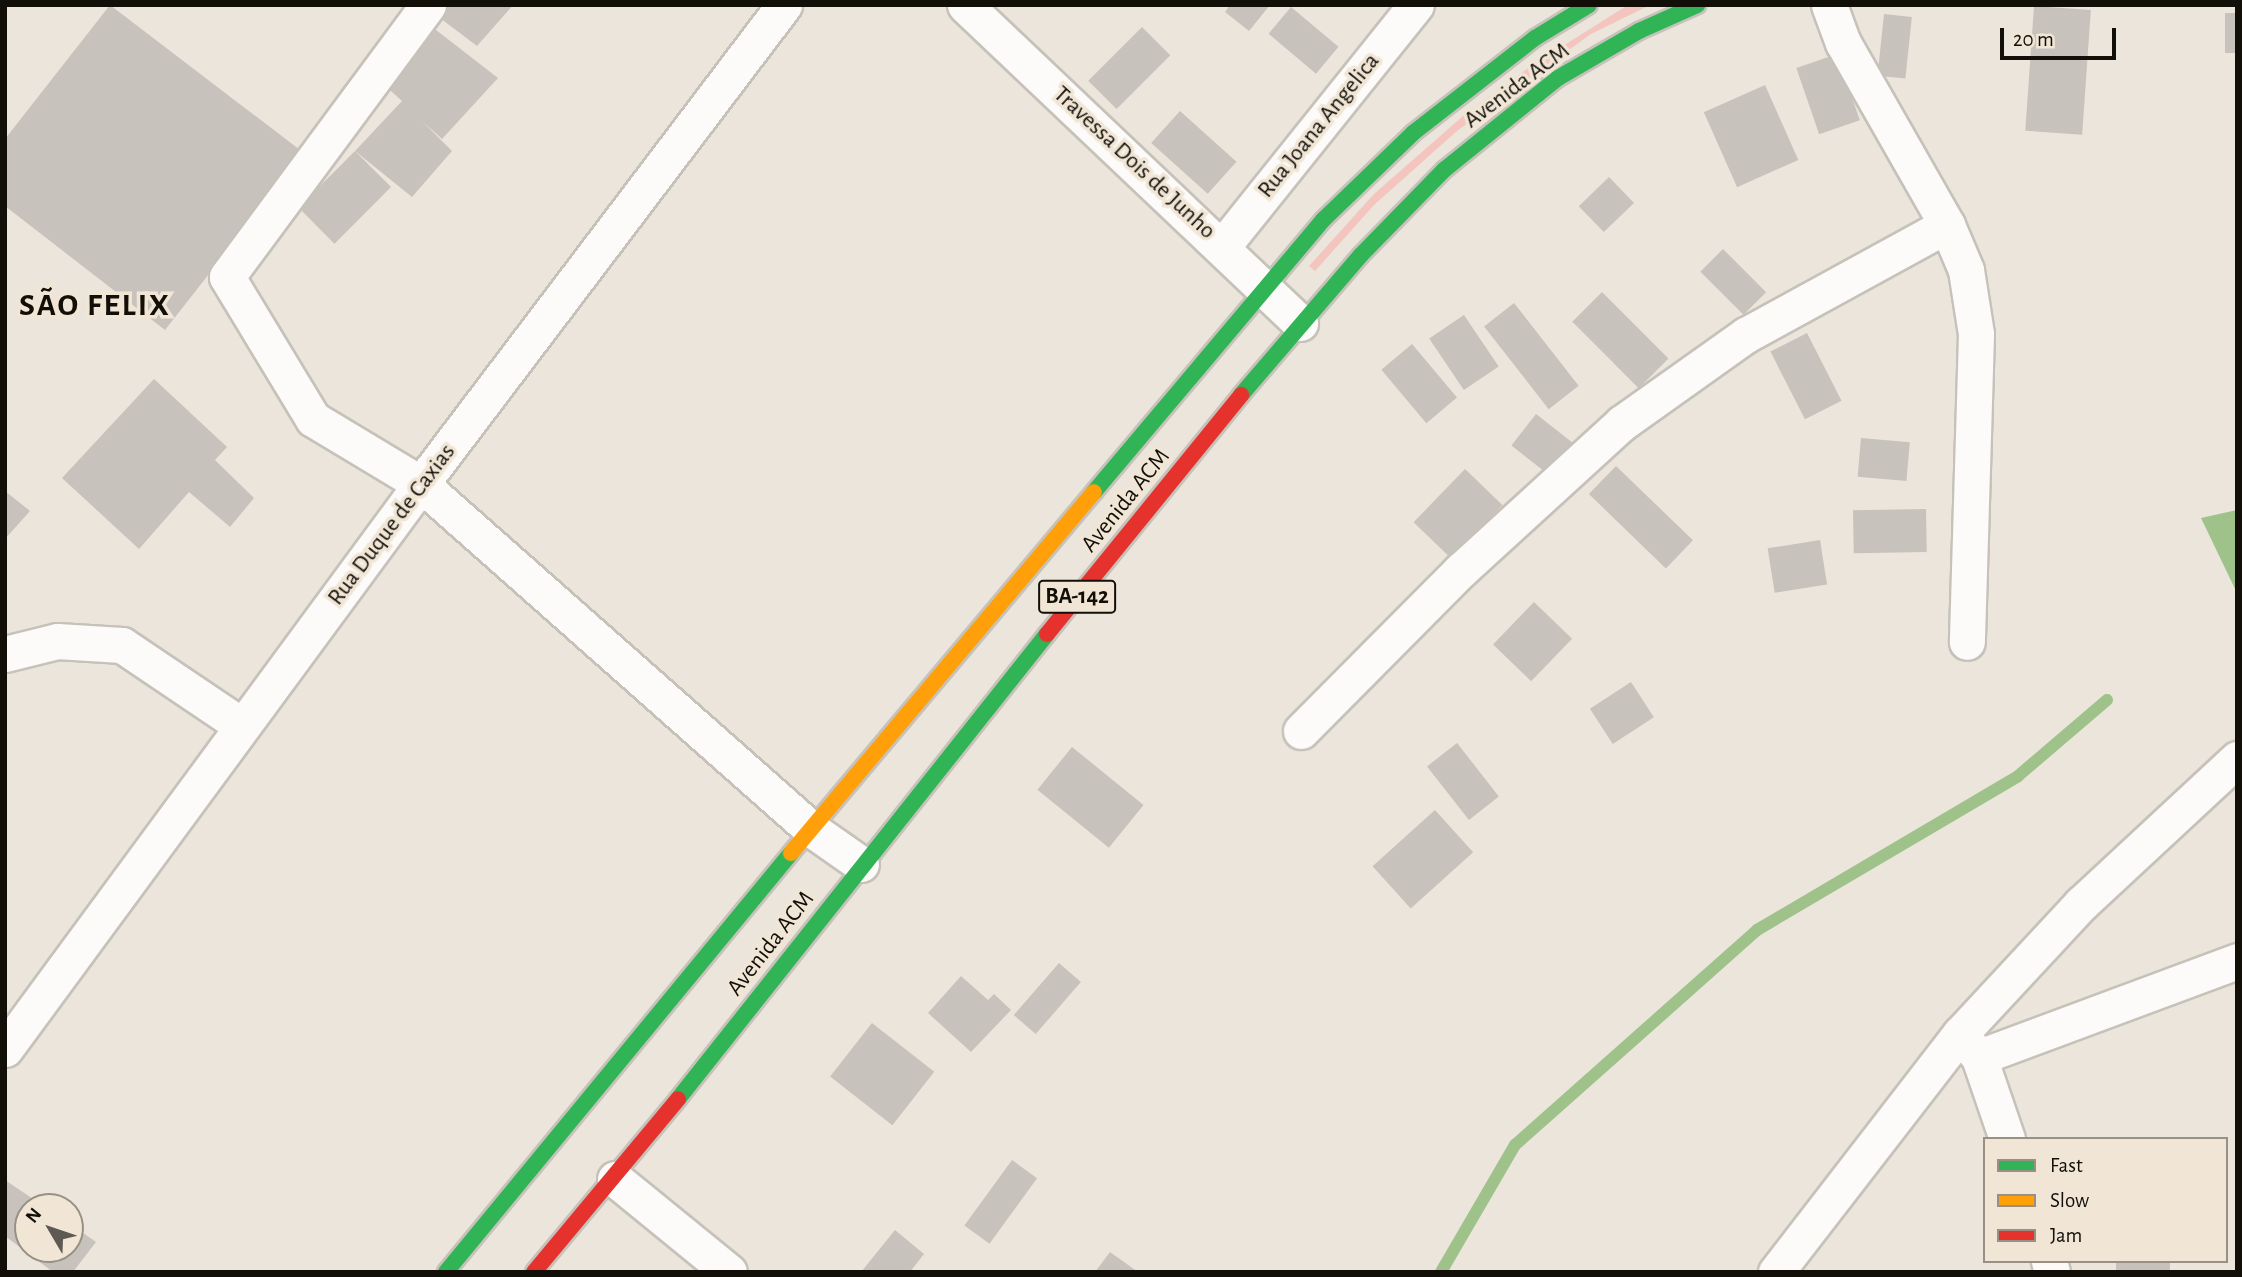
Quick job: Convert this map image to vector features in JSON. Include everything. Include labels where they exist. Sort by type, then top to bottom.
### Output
[{"type":"main road","name":"Avenida ACM","points":[[446,1272],[811,829],[1324,220],[1413,133],[1535,38],[1589,5]]},
{"type":"main road","name":"Avenida ACM","points":[[534,1272],[615,1179],[861,864],[1300,323],[1444,170],[1548,87],[1639,31],[1697,5]]},
{"type":"street","points":[[428,5],[227,277],[313,419],[422,484],[811,829],[861,864]]},
{"type":"street","name":"Rua Duque de Caxias","points":[[5,1049],[422,484],[784,5]]},
{"type":"street","name":"Travessa Dois de Junho","points":[[965,5],[1223,247],[1300,323]]},
{"type":"street","name":"Rua Joana Angelica","points":[[1223,247],[1416,5]]},
{"type":"street","points":[[1829,5],[1843,43],[1947,225],[1966,270],[1976,334],[1967,642]]},
{"type":"street","points":[[1300,731],[1461,570],[1622,423],[1746,335],[1947,225]]},
{"type":"street","points":[[5,654],[57,641],[122,645],[242,726]]},
{"type":"street","points":[[1776,1272],[1969,1045],[2081,904],[2237,759]]},
{"type":"street","points":[[1969,1045],[2237,961]]},
{"type":"street","points":[[1969,1045],[2006,1137]]},
{"type":"street","points":[[615,1179],[729,1272]]},
{"type":"shaded area","points":[[1628,5],[1650,5],[1591,34],[1457,131],[1374,205],[1315,271],[1309,266],[1374,194],[1463,116],[1531,66]]},
{"type":"shaded area","points":[[2237,510],[2237,593],[2201,518]]},
{"type":"building","points":[[110,5],[304,153],[165,330],[5,206],[5,139]]},
{"type":"building","points":[[438,5],[513,5],[477,46],[432,12]]},
{"type":"building","points":[[1230,5],[1270,5],[1249,31],[1225,12]]},
{"type":"building","points":[[2034,6],[2091,10],[2082,135],[2025,131]]},
{"type":"building","points":[[1291,7],[1338,47],[1316,74],[1269,34]]},
{"type":"building","points":[[2225,13],[2237,13],[2237,53],[2225,53]]},
{"type":"building","points":[[1884,14],[1912,17],[1905,79],[1878,76]]},
{"type":"building","points":[[427,23],[498,78],[442,139],[422,121],[452,151],[412,197],[355,151],[402,101],[380,81]]},
{"type":"building","points":[[1142,27],[1170,55],[1117,109],[1088,81]]},
{"type":"building","points":[[1837,54],[1860,120],[1819,134],[1796,68]]},
{"type":"building","points":[[1765,85],[1798,160],[1737,187],[1704,112]]},
{"type":"building","points":[[1180,111],[1236,162],[1208,194],[1151,143]]},
{"type":"building","points":[[355,151],[391,187],[334,244],[298,208]]},
{"type":"building","points":[[1609,177],[1634,203],[1604,232],[1579,206]]},
{"type":"building","points":[[1723,249],[1766,292],[1744,315],[1700,272]]},
{"type":"building","points":[[1602,292],[1668,358],[1639,388],[1572,322]]},
{"type":"building","points":[[1514,303],[1579,386],[1549,409],[1484,326]]},
{"type":"building","points":[[1464,315],[1499,366],[1464,390],[1429,338]]},
{"type":"building","points":[[1807,333],[1842,401],[1805,419],[1770,352]]},
{"type":"building","points":[[1412,344],[1457,398],[1426,423],[1381,370]]},
{"type":"building","points":[[154,379],[227,447],[215,460],[254,498],[230,527],[189,492],[139,549],[62,478]]},
{"type":"building","points":[[1536,414],[1573,443],[1548,474],[1511,446]]},
{"type":"building","points":[[1861,438],[1910,442],[1906,481],[1858,477]]},
{"type":"building","points":[[1616,466],[1693,540],[1666,568],[1589,494]]},
{"type":"building","points":[[1465,469],[1502,505],[1451,558],[1414,522]]},
{"type":"building","points":[[5,491],[30,511],[5,539]]},
{"type":"building","points":[[1926,509],[1927,552],[1854,553],[1853,510]]},
{"type":"building","points":[[1820,540],[1827,584],[1775,593],[1768,548]]},
{"type":"building","points":[[1534,602],[1572,639],[1531,681],[1493,644]]},
{"type":"building","points":[[1631,682],[1654,717],[1613,744],[1590,709]]},
{"type":"building","points":[[1457,743],[1499,797],[1469,820],[1427,766]]},
{"type":"building","points":[[1072,747],[1143,805],[1109,848],[1037,790]]},
{"type":"building","points":[[1435,810],[1473,852],[1411,909],[1373,866]]},
{"type":"building","points":[[1059,963],[1081,982],[1036,1034],[1014,1015]]},
{"type":"building","points":[[961,976],[988,1000],[994,994],[1011,1010],[971,1052],[928,1013]]},
{"type":"building","points":[[872,1023],[934,1072],[892,1125],[830,1077]]},
{"type":"building","points":[[1012,1160],[1037,1178],[989,1244],[964,1226]]},
{"type":"building","points":[[5,1180],[24,1193],[14,1193],[14,1243],[5,1236]]},
{"type":"building","points":[[895,1230],[924,1254],[910,1272],[861,1272]]},
{"type":"building","points":[[84,1234],[96,1242],[84,1258]]},
{"type":"building","points":[[1110,1252],[1138,1272],[1095,1272]]},
{"type":"building","points":[[41,1263],[80,1263],[73,1272],[53,1272]]},
{"type":"building","points":[[2116,1263],[2170,1263],[2170,1272],[2116,1272]]},
{"type":"waterway","points":[[1441,1272],[1515,1145],[1757,930],[2018,776],[2107,700]]},
{"type":"traffic: fast","points":[[1094,492],[1323,220],[1413,133],[1535,38],[1589,5]]},
{"type":"traffic: fast","points":[[1241,395],[1361,255],[1444,170],[1558,78],[1639,31],[1697,5]]},
{"type":"traffic: fast","points":[[678,1099],[1047,634]]},
{"type":"traffic: fast","points":[[446,1272],[791,853]]},
{"type":"traffic: slow","points":[[791,853],[1094,492]]},
{"type":"traffic: jam","points":[[1047,634],[1241,395]]},
{"type":"traffic: jam","points":[[534,1272],[678,1099]]},
{"type":"district","name":"SÃO FELIX","points":[[95,305]]}]
